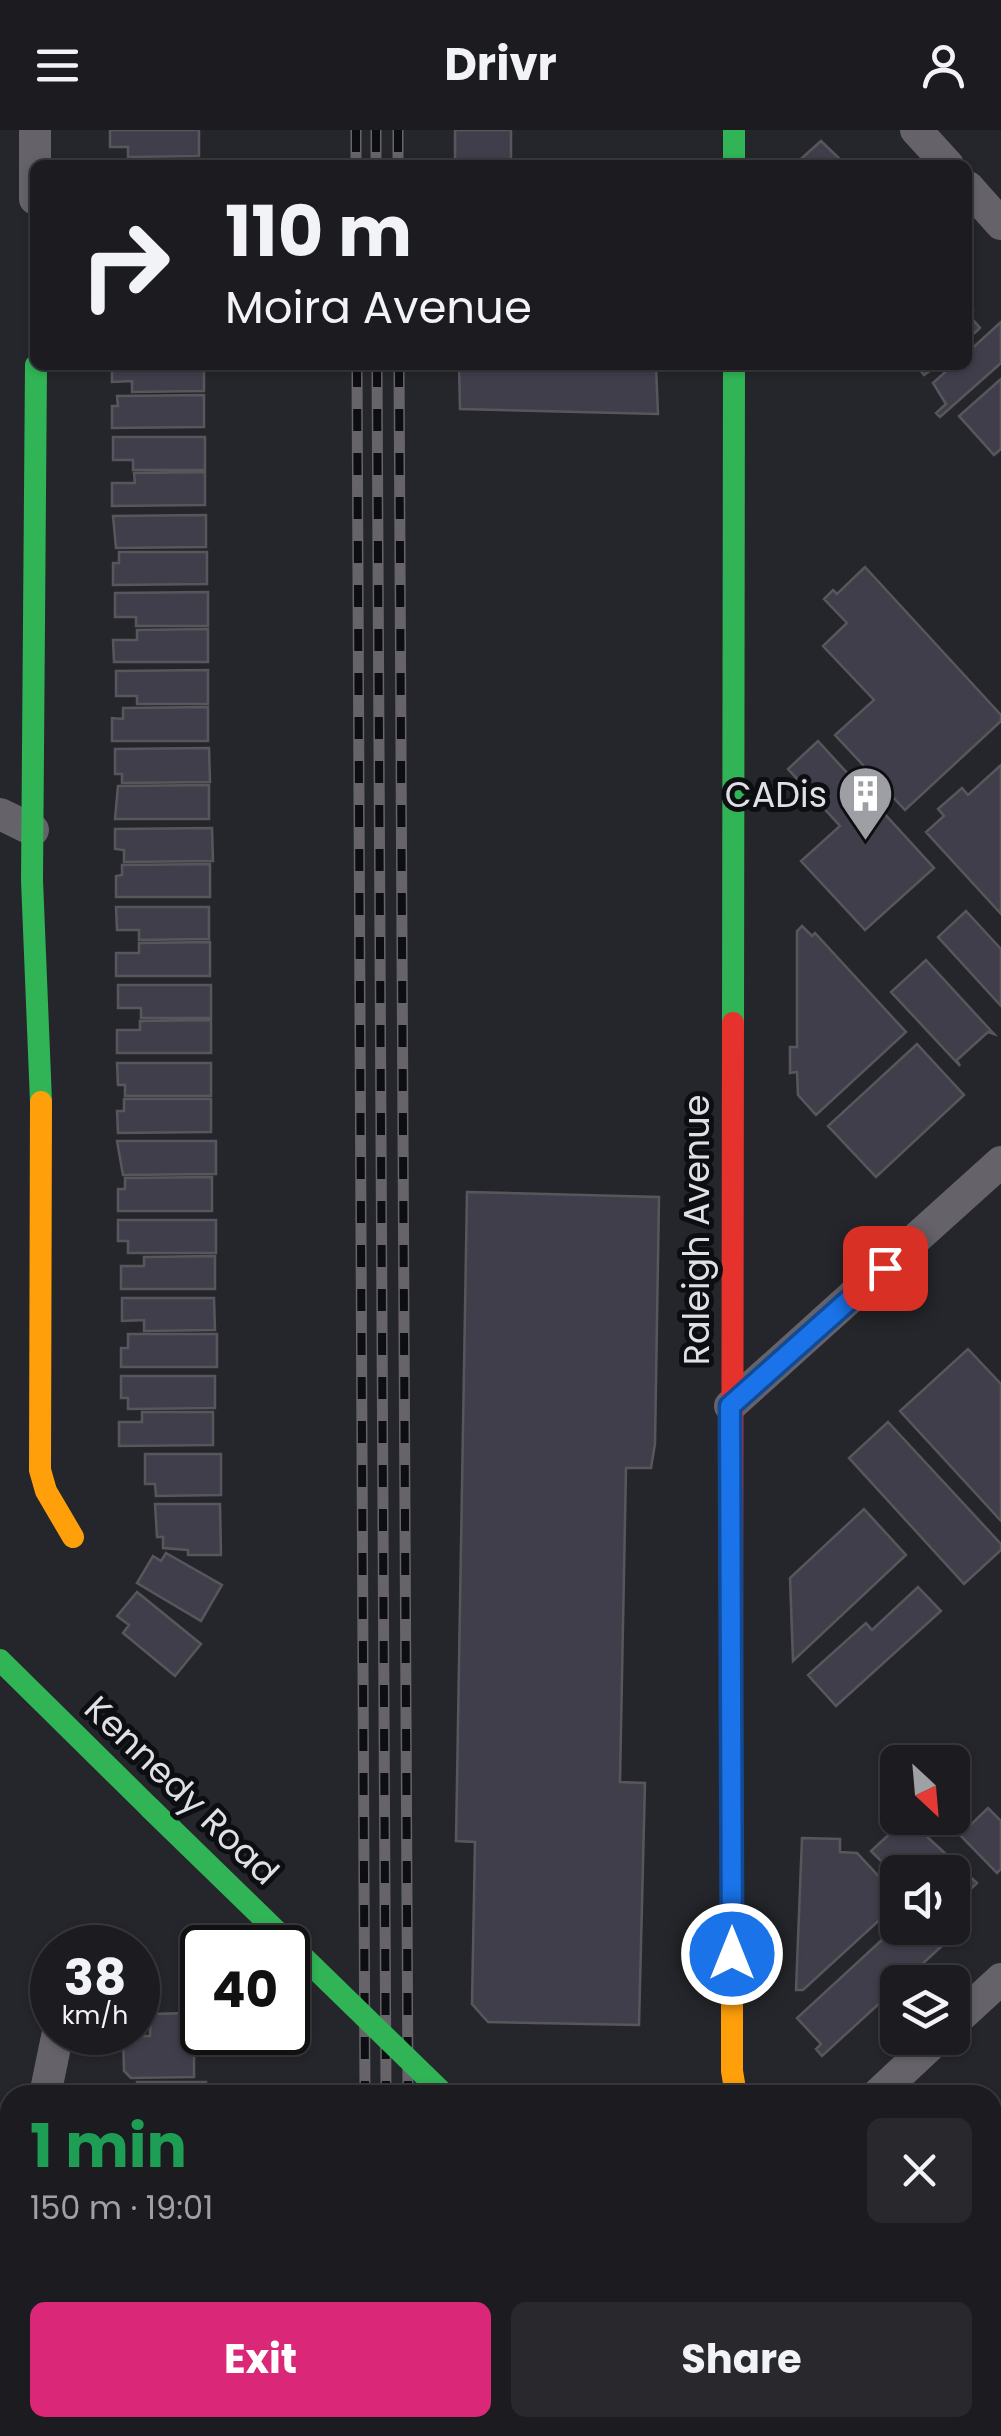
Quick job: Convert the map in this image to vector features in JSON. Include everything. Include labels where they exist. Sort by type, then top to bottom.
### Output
[{"type":"street","points":[[35,130],[35,160]]},
{"type":"street","points":[[734,130],[734,160]]},
{"type":"street","points":[[916,130],[943,160]]},
{"type":"street","points":[[972,191],[1001,224]]},
{"type":"street","points":[[36,370],[34,830],[42,1084],[40,1470],[46,1491],[73,1537]]},
{"type":"street","name":"Raleigh Avenue","points":[[734,370],[730,1406],[734,2085]]},
{"type":"street","points":[[0,814],[34,830]]},
{"type":"street","points":[[730,1406],[1001,1162]]},
{"type":"street","name":"Kennedy Road","points":[[0,1660],[435,2085]]},
{"type":"street","points":[[970,2007],[1001,1979]]},
{"type":"street","points":[[46,2085],[53,2055]]},
{"type":"street","points":[[887,2085],[920,2055]]},
{"type":"building","points":[[110,130],[199,130],[199,156],[128,157],[128,147],[110,147]]},
{"type":"building","points":[[455,130],[511,130],[511,160],[455,160]]},
{"type":"building","points":[[821,141],[841,160],[800,160]]},
{"type":"building","points":[[972,319],[980,328],[972,335]]},
{"type":"building","points":[[1001,322],[1001,363],[940,417],[936,413],[946,404],[933,383],[947,370],[972,370],[972,348]]},
{"type":"building","points":[[112,370],[204,370],[204,391],[132,392],[132,381],[112,382]]},
{"type":"building","points":[[459,370],[656,370],[658,414],[460,409]]},
{"type":"building","points":[[1001,379],[1001,449],[994,455],[959,416]]},
{"type":"building","points":[[204,395],[204,427],[112,428],[112,406],[118,406],[117,396]]},
{"type":"building","points":[[113,437],[205,437],[205,470],[133,470],[133,460],[113,460]]},
{"type":"building","points":[[205,472],[205,505],[112,506],[112,483],[135,483],[134,473]]},
{"type":"building","points":[[206,515],[206,547],[116,548],[113,516]]},
{"type":"building","points":[[119,552],[207,552],[207,584],[113,585],[113,563],[119,563]]},
{"type":"building","points":[[865,567],[1001,715],[1001,721],[905,810],[835,735],[874,700],[823,646],[847,623],[824,599],[833,590],[837,594]]},
{"type":"building","points":[[208,592],[208,626],[136,626],[136,617],[115,617],[115,593]]},
{"type":"building","points":[[208,629],[208,662],[114,662],[113,640],[137,640],[137,630]]},
{"type":"building","points":[[208,670],[208,704],[137,704],[137,696],[116,696],[116,671]]},
{"type":"building","points":[[208,707],[208,741],[112,741],[112,718],[123,719],[123,708]]},
{"type":"building","name":"CADis","points":[[818,741],[934,868],[865,930],[801,861],[840,826],[788,769]]},
{"type":"building","points":[[209,748],[210,782],[122,783],[122,774],[115,774],[115,749]]},
{"type":"building","points":[[1001,765],[1001,914],[926,832],[944,816],[938,809],[962,788],[968,795]]},
{"type":"building","points":[[209,785],[209,819],[115,819],[118,786]]},
{"type":"building","points":[[212,828],[213,861],[124,862],[124,850],[115,849],[115,829]]},
{"type":"building","points":[[210,864],[210,897],[116,897],[116,876],[122,875],[122,865]]},
{"type":"building","points":[[116,907],[209,907],[209,939],[139,940],[139,930],[117,930]]},
{"type":"building","points":[[966,911],[1001,949],[1001,1006],[938,937]]},
{"type":"building","points":[[802,926],[812,936],[815,933],[906,1032],[816,1115],[798,1095],[797,1072],[790,1073],[790,1047],[797,1047],[797,931]]},
{"type":"building","points":[[210,942],[210,976],[116,976],[116,953],[139,953],[139,943]]},
{"type":"building","points":[[926,960],[994,1034],[988,1032],[957,1060],[960,1066],[891,992]]},
{"type":"building","points":[[118,985],[211,985],[211,1018],[141,1018],[141,1008],[118,1008]]},
{"type":"building","points":[[211,1020],[211,1053],[117,1053],[117,1030],[140,1030],[140,1021]]},
{"type":"building","points":[[917,1044],[964,1095],[876,1177],[828,1126]]},
{"type":"building","points":[[117,1063],[211,1063],[211,1096],[125,1096],[125,1085],[118,1085]]},
{"type":"building","points":[[124,1099],[211,1099],[211,1132],[118,1133],[117,1111],[124,1111]]},
{"type":"building","points":[[117,1141],[216,1141],[216,1174],[123,1175]]},
{"type":"building","points":[[212,1177],[212,1211],[118,1211],[118,1189],[125,1189],[125,1178]]},
{"type":"building","points":[[467,1192],[659,1197],[655,1444],[651,1468],[626,1468],[620,1782],[645,1783],[639,2025],[488,2022],[472,2004],[475,1842],[456,1841]]},
{"type":"building","points":[[118,1220],[216,1220],[216,1253],[128,1253],[128,1241],[118,1241]]},
{"type":"building","points":[[215,1256],[215,1289],[121,1289],[121,1266],[144,1266],[144,1257]]},
{"type":"building","points":[[122,1298],[214,1298],[215,1330],[144,1331],[144,1320],[122,1321]]},
{"type":"building","points":[[128,1334],[217,1334],[217,1367],[121,1367],[121,1348],[128,1348]]},
{"type":"building","points":[[968,1349],[1001,1384],[1001,1521],[900,1411]]},
{"type":"building","points":[[121,1376],[215,1376],[215,1408],[128,1409],[128,1398],[121,1398]]},
{"type":"building","points":[[142,1412],[213,1412],[213,1445],[119,1446],[119,1422],[142,1422]]},
{"type":"building","points":[[888,1422],[1001,1544],[1001,1550],[964,1584],[849,1458]]},
{"type":"building","points":[[145,1454],[221,1454],[221,1495],[156,1496],[155,1484],[145,1484]]},
{"type":"building","points":[[155,1504],[220,1504],[221,1555],[188,1555],[188,1550],[163,1548],[163,1537],[157,1537]]},
{"type":"building","points":[[864,1509],[906,1555],[793,1661],[790,1578]]},
{"type":"building","points":[[166,1553],[222,1585],[201,1621],[137,1583],[153,1556],[161,1561]]},
{"type":"building","points":[[918,1587],[941,1611],[836,1706],[808,1675],[866,1623],[872,1630]]},
{"type":"building","points":[[137,1592],[201,1644],[175,1676],[123,1633],[129,1625],[117,1616]]},
{"type":"building","points":[[988,1808],[1001,1821],[1001,1869],[997,1873],[960,1835],[970,1835],[970,1825]]},
{"type":"building","points":[[888,1835],[925,1835],[947,1855],[880,1855],[880,1860],[871,1851]]},
{"type":"building","points":[[802,1838],[840,1839],[840,1852],[857,1853],[880,1878],[880,1919],[803,1990],[796,1990]]},
{"type":"building","points":[[880,1942],[880,1945],[943,1945],[921,1965],[880,1965],[880,2003],[822,2056],[816,2049],[821,2044],[797,2018]]},
{"type":"building","points":[[180,2013],[180,2055],[194,2055],[194,2077],[131,2078],[124,2071],[124,2055],[160,2055],[160,2014]]},
{"type":"building","points":[[137,2082],[206,2082],[206,2085]]},
{"type":"railway","points":[[356,130],[356,160]]},
{"type":"railway","points":[[376,130],[376,160]]},
{"type":"railway","points":[[398,130],[398,160]]},
{"type":"railway","points":[[357,370],[365,2085]]},
{"type":"railway","points":[[377,370],[386,2085]]},
{"type":"railway","points":[[399,370],[408,2085]]},
{"type":"traffic: fast","points":[[734,130],[734,160]]},
{"type":"traffic: fast","points":[[36,370],[32,880],[41,1102]]},
{"type":"traffic: fast","points":[[733,1023],[734,370]]},
{"type":"traffic: fast","points":[[0,1660],[150,1808]]},
{"type":"traffic: fast","points":[[150,1808],[435,2085]]},
{"type":"traffic: slow","points":[[41,1102],[40,1470],[46,1491],[73,1537]]},
{"type":"traffic: slow","points":[[732,1703],[734,2085]]},
{"type":"traffic: jam","points":[[732,1703],[733,1023]]},
{"type":"place","name":"CADis","points":[[866,843]]},
{"type":"route","points":[[732,1954],[730,1406],[885,1268]]}]
